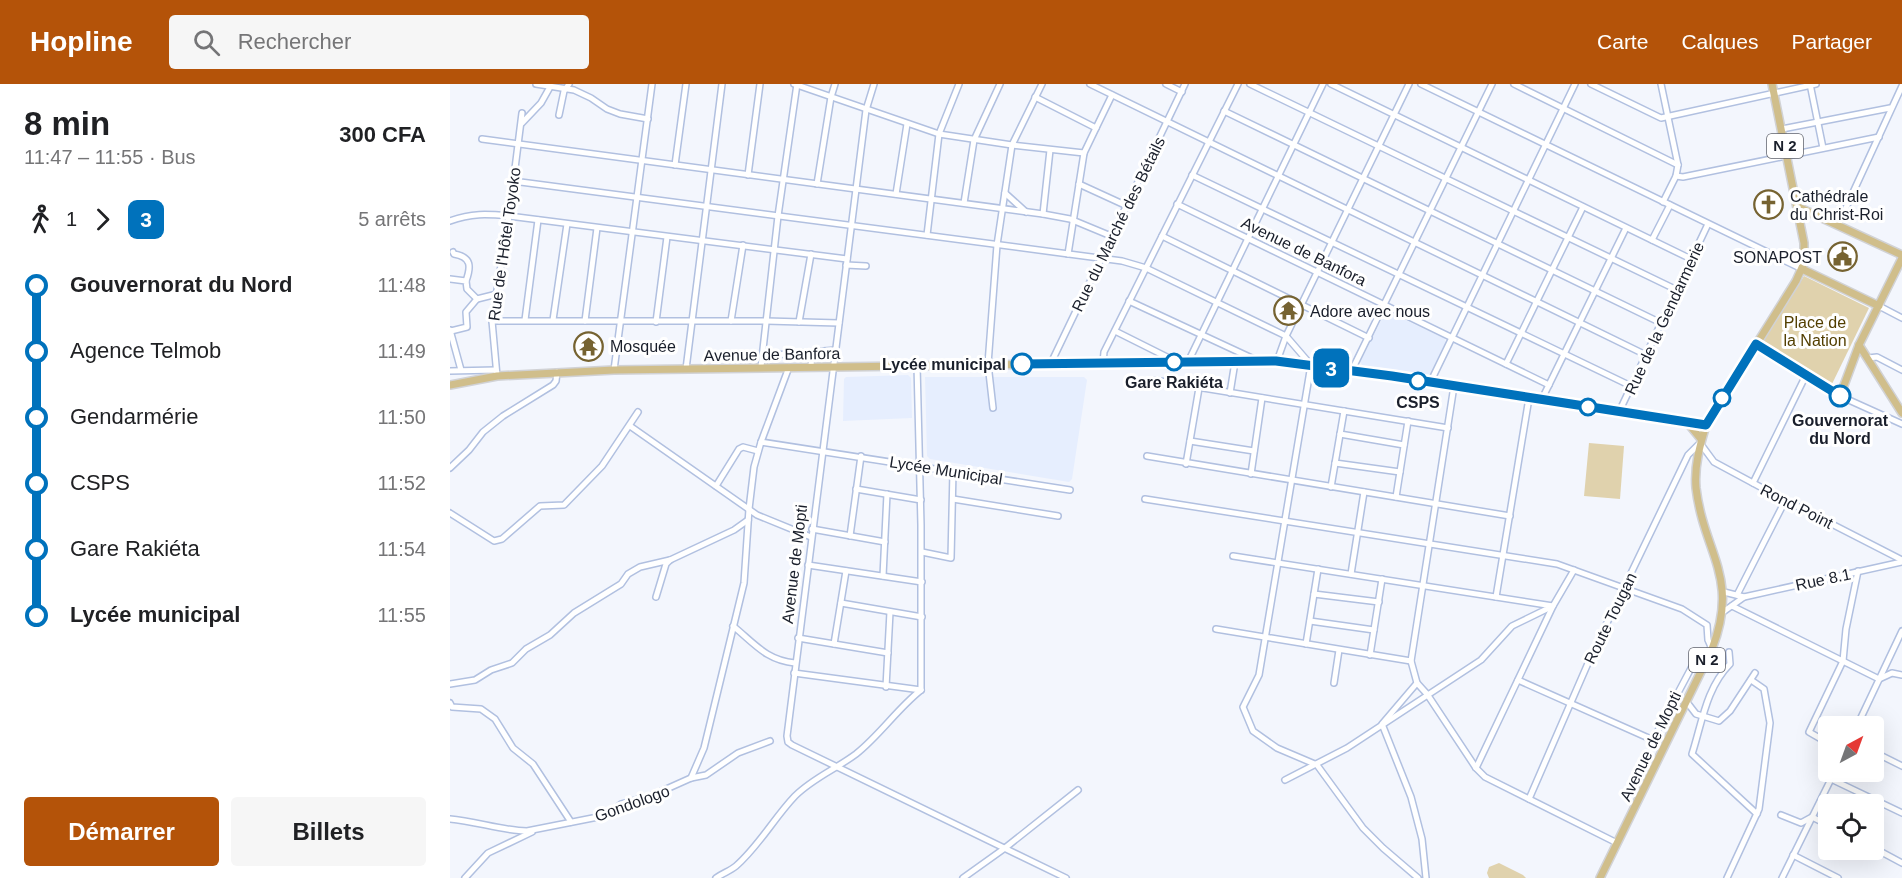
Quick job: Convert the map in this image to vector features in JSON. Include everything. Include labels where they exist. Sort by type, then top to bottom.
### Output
[{"type":"main road","name":"Avenue de Mopti","points":[[1600,878],[1720,629],[1724,592],[1718,564],[1702,519],[1697,494],[1696,464],[1706,425],[1802,269],[1805,256],[1798,207],[1772,84]]},
{"type":"main road","points":[[1756,344],[1840,396],[1859,345],[1902,256],[1798,207]]},
{"type":"main road","points":[[1802,269],[1878,306]]},
{"type":"main road","points":[[1859,345],[1902,413]]},
{"type":"main road","name":"Avenue de Banfora","points":[[450,385],[496,373],[811,366],[1276,361],[1352,370],[1706,425]]},
{"type":"main road","points":[[1687,422],[1701,441]]},
{"type":"street","points":[[536,84],[550,87],[568,86],[607,109],[620,114],[648,118]]},
{"type":"street","points":[[614,370],[652,84]]},
{"type":"street","points":[[675,165],[686,84]]},
{"type":"street","points":[[686,369],[722,84]]},
{"type":"street","points":[[748,175],[760,84]]},
{"type":"street","points":[[761,367],[796,84],[939,134],[1011,146],[1083,153]]},
{"type":"street","points":[[817,184],[835,84]]},
{"type":"street","name":"Avenue de Mopti","points":[[874,84],[866,110],[846,262],[798,638],[788,742],[1066,878]]},
{"type":"street","points":[[927,235],[939,134],[959,84]]},
{"type":"street","points":[[964,203],[974,140],[1000,84]]},
{"type":"street","points":[[993,408],[988,364],[997,244],[1011,146],[1042,84]]},
{"type":"street","points":[[1090,84],[1646,355]]},
{"type":"street","points":[[1166,84],[1182,92]]},
{"type":"street","name":"Rue du Marché des Bétails","points":[[1051,363],[1185,84]]},
{"type":"street","points":[[1103,363],[1104,352],[1238,84]]},
{"type":"street","points":[[1250,84],[1677,290]]},
{"type":"street","points":[[1188,362],[1311,113],[1323,84]]},
{"type":"street","points":[[1331,84],[1460,149],[1691,259]]},
{"type":"street","points":[[1276,361],[1301,304],[1409,84]]},
{"type":"street","points":[[1420,84],[1802,269]]},
{"type":"street","points":[[1352,370],[1492,84]]},
{"type":"street","points":[[1514,84],[1678,165]]},
{"type":"street","points":[[1430,383],[1575,84]]},
{"type":"street","points":[[1591,84],[1661,118],[1812,84],[1823,148]]},
{"type":"street","points":[[1661,84],[1678,165],[1676,176],[1663,202]]},
{"type":"street","points":[[559,115],[568,86]]},
{"type":"street","points":[[1838,225],[1902,86]]},
{"type":"street","points":[[519,127],[541,103],[550,87]]},
{"type":"street","points":[[1068,254],[1083,153],[1112,95]]},
{"type":"street","points":[[1035,98],[1096,128]]},
{"type":"street","points":[[1782,129],[1890,108]]},
{"type":"street","points":[[1224,111],[1661,323]]},
{"type":"street","name":"Rue de l'Hôtel Toyoko","points":[[496,373],[492,321],[509,216],[522,113]]},
{"type":"street","points":[[897,194],[906,124]]},
{"type":"street","points":[[1676,176],[1683,177],[1880,137]]},
{"type":"street","points":[[482,139],[1043,214],[1073,220],[1111,236]]},
{"type":"street","points":[[1043,214],[1050,150]]},
{"type":"street","points":[[1192,174],[1631,386]]},
{"type":"street","points":[[513,181],[1122,261],[1146,268],[1286,336],[1311,365],[1259,675],[1243,707],[1253,731],[1277,748],[1317,765],[1363,828],[1418,878]]},
{"type":"street","points":[[1079,184],[1127,206]]},
{"type":"street","points":[[1005,193],[1027,213]]},
{"type":"street","name":"Avenue de Banfora","points":[[1178,204],[1549,385]]},
{"type":"street","points":[[1652,240],[1670,205]]},
{"type":"street","points":[[1506,364],[1583,207]]},
{"type":"street","points":[[450,221],[466,215],[509,216],[811,254],[866,266]]},
{"type":"street","points":[[525,320],[538,220]]},
{"type":"street","points":[[553,320],[567,224]]},
{"type":"street","name":"Rue de la Gendarmerie","points":[[1619,412],[1708,224]]},
{"type":"street","points":[[585,321],[597,228]]},
{"type":"street","points":[[1542,399],[1626,228]]},
{"type":"street","points":[[1162,236],[1369,338]]},
{"type":"street","points":[[656,322],[667,237]]},
{"type":"street","points":[[730,321],[743,245]]},
{"type":"street","points":[[453,252],[466,257],[469,261],[467,289],[477,299]]},
{"type":"street","points":[[799,322],[811,254]]},
{"type":"street","points":[[450,279],[466,281]]},
{"type":"street","points":[[461,370],[451,331],[466,327],[466,312],[477,299],[497,294]]},
{"type":"street","name":"Avenue de Banfora","points":[[1129,301],[1258,362]]},
{"type":"street","points":[[1878,306],[1902,318]]},
{"type":"street","points":[[492,321],[839,323]]},
{"type":"street","name":"Avenue de Banfora","points":[[1115,330],[1176,362]]},
{"type":"street","points":[[762,356],[836,350]]},
{"type":"street","points":[[811,366],[812,353]]},
{"type":"street","points":[[1868,358],[1877,357],[1902,370]]},
{"type":"street","points":[[1230,393],[1235,362]]},
{"type":"street","points":[[916,365],[922,552],[921,690]]},
{"type":"street","points":[[691,778],[704,748],[744,583],[749,509],[758,452],[789,367]]},
{"type":"street","points":[[450,371],[496,373]]},
{"type":"street","points":[[450,468],[469,450],[483,432],[553,385],[557,372]]},
{"type":"street","points":[[1753,483],[1806,375]]},
{"type":"street","points":[[1154,380],[1448,428]]},
{"type":"street","points":[[1454,386],[1412,661],[1417,683],[1427,694],[1476,768],[1485,777],[1617,843]]},
{"type":"street","points":[[1186,464],[1199,388]]},
{"type":"street","points":[[1840,396],[1902,424]]},
{"type":"street","points":[[1251,474],[1262,398]]},
{"type":"street","points":[[1496,597],[1529,398]]},
{"type":"street","points":[[1331,487],[1344,411]]},
{"type":"street","points":[[450,513],[494,541],[498,541],[540,506],[564,505],[602,466],[638,412]]},
{"type":"street","points":[[1396,497],[1408,422]]},
{"type":"street","points":[[630,426],[758,515],[811,537]]},
{"type":"street","points":[[1340,434],[1404,445]]},
{"type":"street","points":[[1190,441],[1254,451]]},
{"type":"street","name":"Rond Point","points":[[1701,441],[1714,462],[1902,561]]},
{"type":"street","name":"Route Tougan","points":[[1529,799],[1569,704],[1624,588],[1688,456],[1701,441]]},
{"type":"street","name":"Lycée Municipal","points":[[761,442],[1071,490]]},
{"type":"street","points":[[716,486],[739,449],[743,447],[758,452]]},
{"type":"street","points":[[850,536],[861,456]]},
{"type":"street","points":[[1147,456],[1510,516]]},
{"type":"street","points":[[1335,463],[1400,472]]},
{"type":"street","points":[[922,552],[951,558],[953,471]]},
{"type":"street","points":[[856,489],[921,500]]},
{"type":"street","points":[[1351,574],[1364,492]]},
{"type":"street","points":[[883,576],[887,495]]},
{"type":"street","points":[[953,499],[1058,516]]},
{"type":"street","points":[[1145,499],[1557,564],[1682,609],[1707,625],[1708,640],[1712,649],[1697,657],[1653,740],[1518,680]]},
{"type":"street","points":[[1737,595],[1785,501]]},
{"type":"street","points":[[450,684],[476,680],[491,670],[512,663],[526,649],[550,635],[574,613],[621,584],[628,574],[640,567],[670,560],[734,530],[748,520]]},
{"type":"street","points":[[812,529],[885,542]]},
{"type":"street","points":[[1233,556],[1553,606]]},
{"type":"street","points":[[656,597],[666,564],[670,560]]},
{"type":"street","name":"Rue 8.1","points":[[1723,612],[1744,597],[1902,561]]},
{"type":"street","points":[[808,565],[922,582]]},
{"type":"street","points":[[1306,644],[1318,569]]},
{"type":"street","points":[[1476,768],[1553,606],[1574,570]]},
{"type":"street","points":[[834,644],[846,571]]},
{"type":"street","points":[[1818,737],[1809,732],[1843,661],[1846,629],[1858,572]]},
{"type":"street","points":[[1370,655],[1382,579]]},
{"type":"street","name":"Rue 8.1","points":[[1724,592],[1744,597]]},
{"type":"street","points":[[1314,594],[1379,602]]},
{"type":"street","points":[[841,603],[922,617]]},
{"type":"street","points":[[1285,780],[1347,748],[1481,660],[1512,626],[1553,606]]},
{"type":"street","points":[[1732,606],[1879,679]]},
{"type":"street","points":[[886,687],[890,612]]},
{"type":"street","points":[[1310,621],[1374,630]]},
{"type":"street","points":[[734,626],[770,657],[779,662],[795,663]]},
{"type":"street","points":[[1216,629],[1412,661]]},
{"type":"street","points":[[1862,716],[1902,632]]},
{"type":"street","points":[[798,638],[888,653]]},
{"type":"street","points":[[1334,683],[1339,650]]},
{"type":"street","points":[[1729,652],[1730,664],[1720,674],[1701,716],[1701,724],[1692,754],[1757,814]]},
{"type":"street","points":[[794,673],[921,690]]},
{"type":"street","points":[[1879,679],[1892,673],[1902,675]]},
{"type":"street","points":[[1686,701],[1692,711],[1719,721],[1730,711],[1755,674]]},
{"type":"street","points":[[1727,878],[1757,814],[1764,784],[1770,723],[1764,689],[1751,680]]},
{"type":"street","points":[[1382,724],[1417,683]]},
{"type":"street","points":[[716,878],[734,868],[748,854],[797,794],[856,753],[903,704],[921,690]]},
{"type":"street","points":[[450,703],[452,707],[480,709],[495,718],[513,748],[533,764],[571,822]]},
{"type":"street","points":[[1382,724],[1411,797],[1422,839],[1425,878]]},
{"type":"street","name":"Gondologo","points":[[450,819],[517,831],[608,815],[621,804],[653,795],[691,778],[706,775],[738,753],[770,741]]},
{"type":"street","points":[[1884,757],[1902,766]]},
{"type":"street","points":[[1782,878],[1830,782]]},
{"type":"street","points":[[1837,782],[1902,813]]},
{"type":"street","points":[[963,878],[1078,790]]},
{"type":"street","points":[[1781,815],[1801,823],[1812,817]]},
{"type":"street","points":[[1812,817],[1818,820]]},
{"type":"street","points":[[465,878],[488,853],[538,829]]},
{"type":"street","points":[[1884,853],[1902,863]]},
{"type":"street","points":[[1793,855],[1838,878]]},
{"type":"shaded area","points":[[1388,312],[1444,338],[1446,342],[1430,374],[1425,376],[1363,366],[1360,362],[1385,313]]},
{"type":"shaded area","points":[[908,375],[911,378],[912,418],[843,421],[844,379],[846,377]]},
{"type":"shaded area","points":[[925,377],[1084,377],[1087,380],[1072,479],[1069,482],[930,459],[927,456]]},
{"type":"green space","name":"Place de la Nation","points":[[1804,276],[1869,308],[1831,386],[1761,344]]},
{"type":"green space","points":[[1589,443],[1624,446],[1620,499],[1584,496]]},
{"type":"green space","points":[[1499,863],[1526,878],[1489,878],[1487,873],[1489,867]]},
{"type":"bus line","name":"3","points":[[1022,364],[1276,361],[1392,376],[1706,425],[1756,344],[1840,396]]},
{"type":"place","name":"Cathédrale du Christ-Roi","points":[[1769,205]]},
{"type":"place","name":"SONAPOST","points":[[1843,257]]},
{"type":"place","name":"Adore avec nous","points":[[1289,311]]},
{"type":"place","name":"Mosquée","points":[[589,346]]},
{"type":"place","name":"Gare Rakiéta","points":[[1174,362]]},
{"type":"place","name":"Lycée municipal","points":[[1022,364]]},
{"type":"place","name":"CSPS","points":[[1418,381]]},
{"type":"place","name":"Gouvernorat du Nord","points":[[1840,396]]}]
